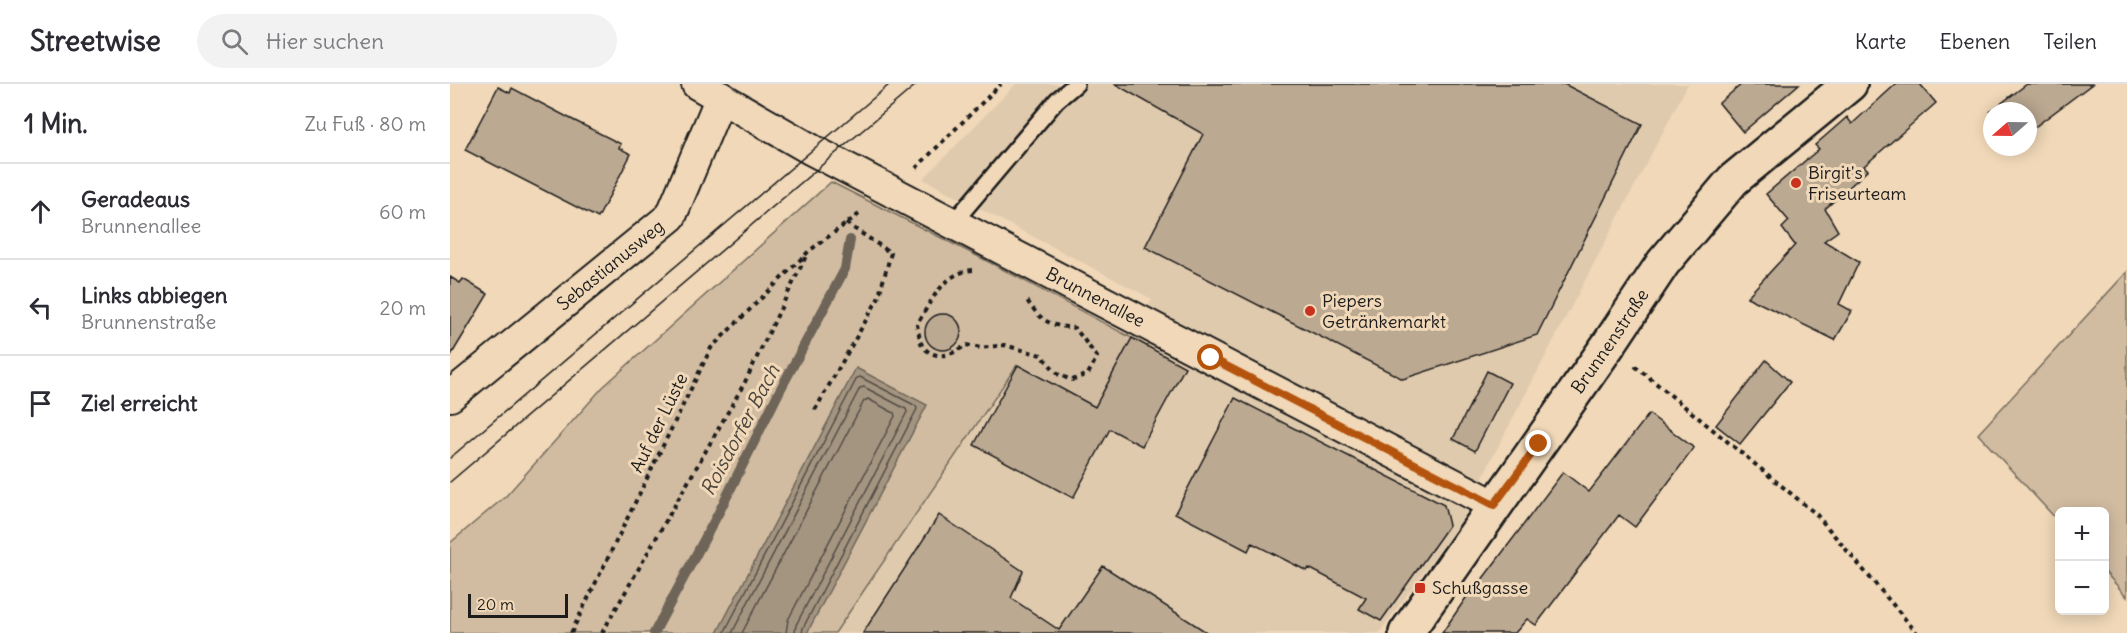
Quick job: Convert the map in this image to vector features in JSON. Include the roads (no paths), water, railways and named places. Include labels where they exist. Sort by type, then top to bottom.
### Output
[{"type":"street","name":"Brunnenstraße","points":[[1406,633],[1609,344],[1662,263],[1733,180],[1850,84]]},
{"type":"street","name":"Brunnenallee","points":[[709,90],[776,130],[892,192],[1494,505]]},
{"type":"street","name":"Sebastianusweg","points":[[453,389],[671,216],[709,90]]},
{"type":"lane","points":[[953,223],[1057,100],[1076,84]]},
{"type":"water","points":[[856,368],[927,405],[807,633],[717,633]]},
{"type":"waterway","name":"Roisdorfer Bach","points":[[654,633],[845,269],[850,240]]},
{"type":"tram line","points":[[450,458],[890,84]]},
{"type":"tram line","points":[[450,482],[917,84]]},
{"type":"place","name":"Birgit's Friseurteam","points":[[1796,183]]},
{"type":"place","name":"Piepers Getränkemarkt","points":[[1310,311]]},
{"type":"place","name":"Schußgasse","points":[[1420,588]]}]
